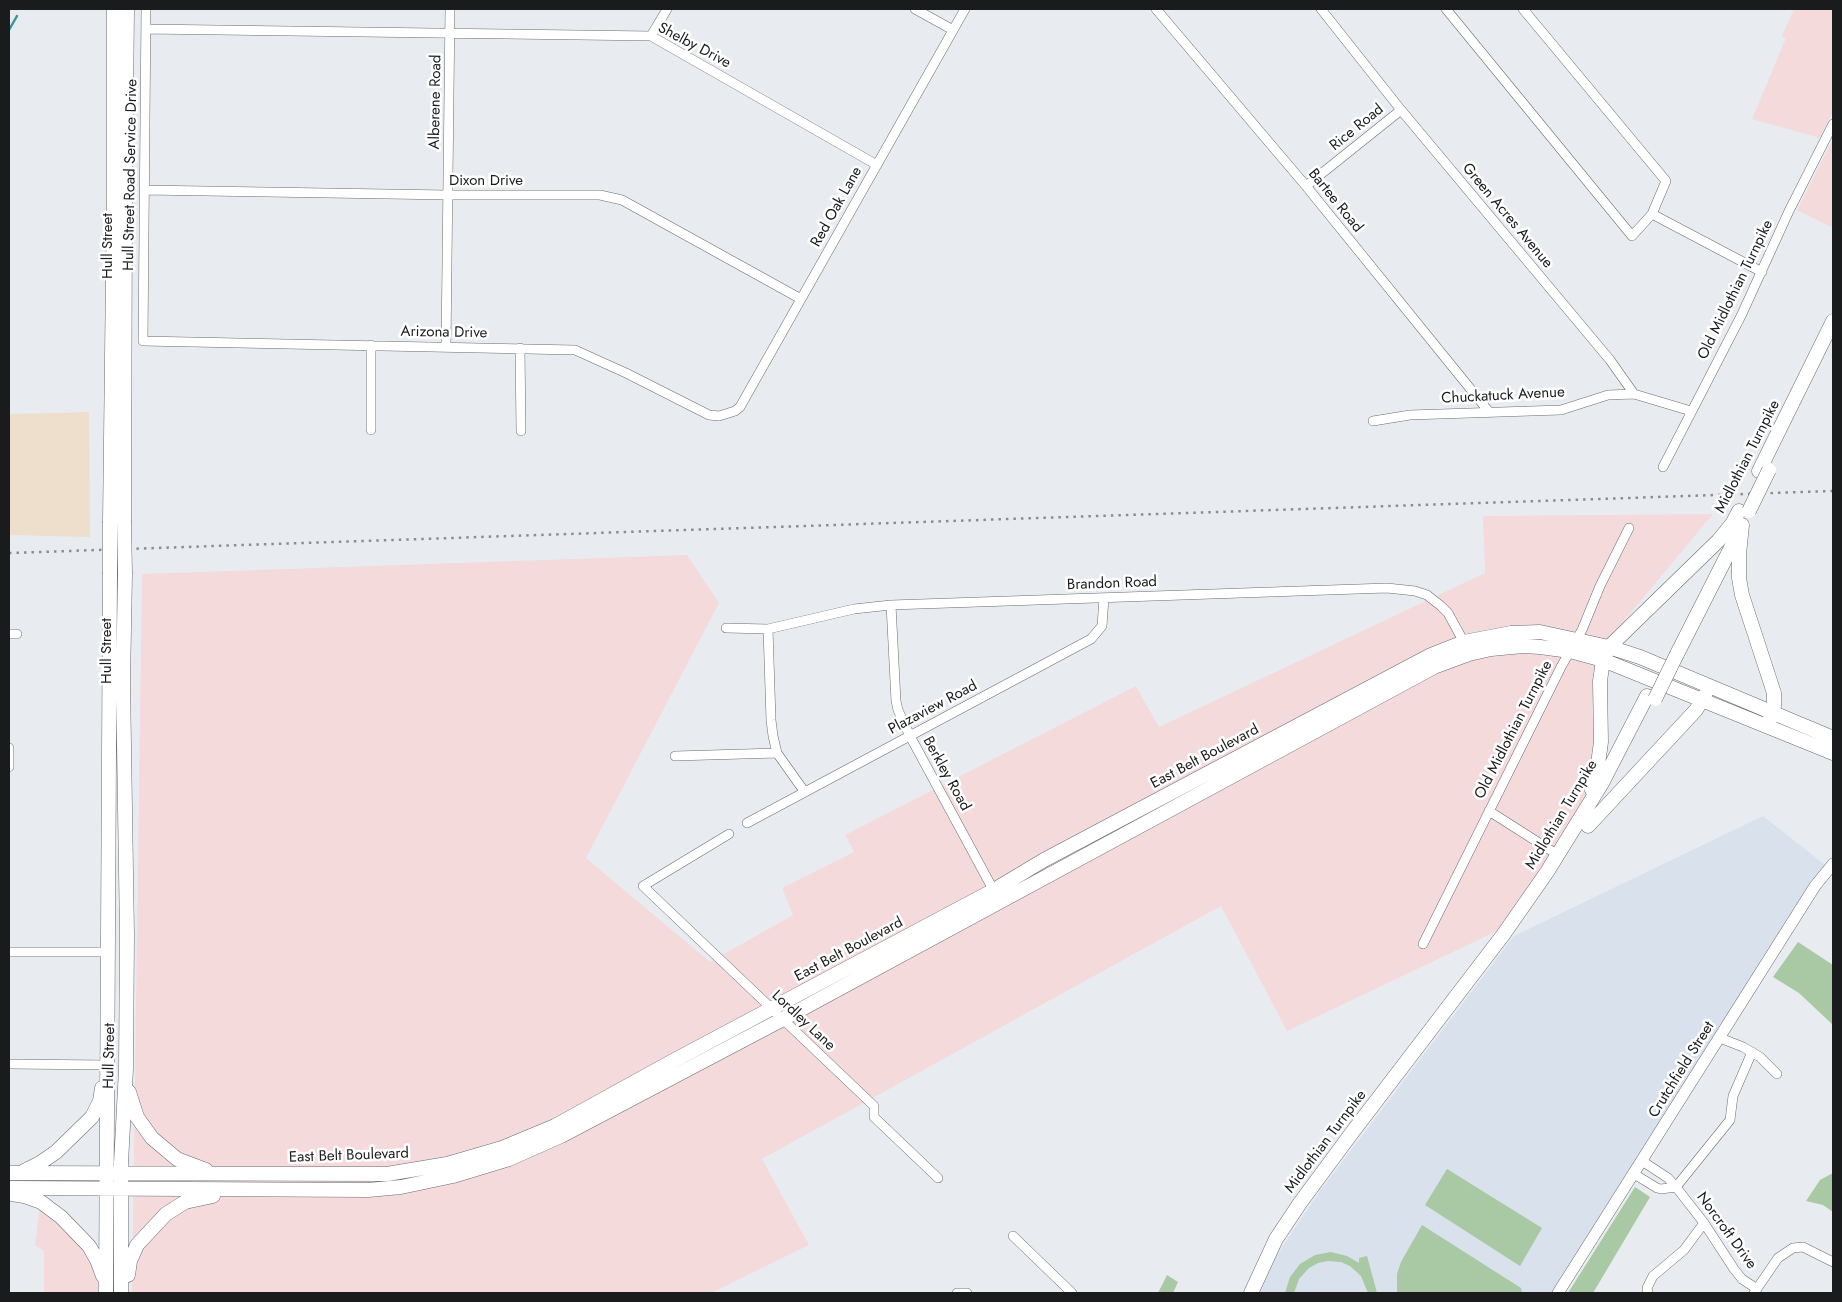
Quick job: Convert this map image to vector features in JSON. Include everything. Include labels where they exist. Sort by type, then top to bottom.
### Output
[{"type":"main road","name":"Hull Street","points":[[106,1289],[114,9]]},
{"type":"main road","name":"Hull Street","points":[[123,1293],[121,1174],[126,1081],[127,935],[123,682],[125,574],[124,196],[127,9]]},
{"type":"main road","name":"Midlothian Turnpike","points":[[1253,1290],[1335,1170],[1528,917],[1588,826],[1608,790],[1651,698],[1764,470],[1833,322]]},
{"type":"main road","name":"Midlothian Turnpike","points":[[1764,470],[1833,342]]},
{"type":"main road","points":[[1586,811],[1600,756],[1602,732],[1600,681],[1603,660],[1609,647],[1737,524]]},
{"type":"main road","points":[[1737,524],[1739,578],[1742,595],[1774,693],[1773,724]]},
{"type":"main road","name":"East Belt Boulevard","points":[[9,1188],[380,1190],[453,1176],[535,1149],[782,1019],[997,896],[1044,860],[1431,655],[1467,648],[1490,636],[1525,632],[1554,634],[1575,648],[1603,660],[1703,701],[1773,724]]},
{"type":"main road","name":"East Belt Boulevard","points":[[1575,648],[1609,647],[1666,668],[1709,686],[1773,724]]},
{"type":"main road","points":[[1575,648],[1594,667],[1600,681]]},
{"type":"main road","points":[[1588,826],[1703,701],[1709,686]]},
{"type":"main road","name":"Midlothian Turnpike","points":[[1253,1290],[1276,1239],[1305,1196],[1503,934],[1558,855],[1586,811],[1651,698]]},
{"type":"main road","points":[[1773,724],[1833,738]]},
{"type":"main road","points":[[1773,724],[1833,753]]},
{"type":"main road","name":"East Belt Boulevard","points":[[14,1173],[345,1175],[396,1173],[427,1168],[475,1156],[527,1139],[555,1126],[771,1010],[997,896]]},
{"type":"main road","points":[[108,913],[116,926],[127,935]]},
{"type":"main road","points":[[108,952],[115,956],[126,976]]},
{"type":"main road","points":[[14,1173],[40,1163],[56,1152],[92,1117],[100,1101],[108,1065]]},
{"type":"main road","points":[[126,1081],[137,1117],[144,1128],[160,1145],[181,1161],[195,1167],[224,1174]]},
{"type":"main road","points":[[123,1293],[132,1255],[146,1235],[166,1214],[192,1200],[246,1190]]},
{"type":"main road","points":[[9,1194],[32,1198],[61,1217],[92,1252],[106,1289]]},
{"type":"street","name":"Hull Street Road Service Drive","points":[[144,341],[146,9]]},
{"type":"street","name":"Alberene Road","points":[[446,346],[450,9]]},
{"type":"street","points":[[651,36],[667,9]]},
{"type":"street","points":[[915,9],[953,30]]},
{"type":"street","name":"Red Oak Lane","points":[[728,414],[740,407],[964,9]]},
{"type":"street","name":"Bartee Road","points":[[1156,9],[1306,186],[1490,413]]},
{"type":"street","name":"Green Acres Avenue","points":[[1321,9],[1401,110],[1610,360],[1634,394]]},
{"type":"street","points":[[1446,9],[1632,236],[1652,214],[1666,182],[1524,9]]},
{"type":"street","name":"Shelby Drive","points":[[146,29],[651,36],[877,165]]},
{"type":"street","name":"Rice Road","points":[[1306,186],[1401,110]]},
{"type":"street","name":"Old Midlothian Turnpike","points":[[1663,467],[1762,272],[1833,124]]},
{"type":"street","name":"Dixon Drive","points":[[145,190],[611,196],[622,200],[801,299]]},
{"type":"street","points":[[1652,214],[1762,272]]},
{"type":"street","name":"Arizona Drive","points":[[144,341],[575,350],[626,373],[709,415],[728,414]]},
{"type":"street","points":[[371,345],[371,430]]},
{"type":"street","points":[[520,348],[520,431]]},
{"type":"street","points":[[1634,394],[1691,411]]},
{"type":"street","name":"Chuckatuck Avenue","points":[[1373,421],[1410,415],[1561,410],[1608,395],[1634,394]]},
{"type":"street","name":"Old Midlothian Turnpike","points":[[1423,944],[1489,811],[1575,648],[1629,528]]},
{"type":"street","name":"Brandon Road","points":[[726,628],[768,629],[854,609],[891,605],[1387,588],[1415,591],[1427,596],[1445,609],[1467,648]]},
{"type":"street","name":"Plazaview Road","points":[[747,823],[1092,639],[1102,626],[1104,598]]},
{"type":"street","name":"Berkley Road","points":[[891,605],[898,710],[910,736],[997,896]]},
{"type":"street","points":[[768,629],[771,720],[777,753],[804,791]]},
{"type":"street","points":[[9,748],[9,767]]},
{"type":"street","points":[[675,756],[777,753]]},
{"type":"street","points":[[1489,811],[1558,855]]},
{"type":"street","name":"Lordley Lane","points":[[729,834],[643,886],[771,1010],[874,1106],[874,1117],[938,1178]]},
{"type":"street","name":"Crutchfield Street","points":[[1558,1293],[1819,880],[1833,864]]},
{"type":"street","points":[[9,952],[108,952]]},
{"type":"street","points":[[1720,1038],[1752,1052],[1767,1063],[1777,1074]]},
{"type":"street","points":[[1676,1187],[1730,1120],[1733,1096],[1752,1052]]},
{"type":"street","points":[[9,1064],[108,1065]]},
{"type":"street","name":"Norcroft Drive","points":[[1642,1161],[1668,1178],[1676,1187],[1704,1223],[1734,1269],[1756,1291]]},
{"type":"street","name":"Norcroft Drive","points":[[1634,1174],[1657,1188],[1676,1187]]},
{"type":"street","points":[[1648,1293],[1652,1276],[1684,1250],[1704,1223]]},
{"type":"street","points":[[1013,1236],[1072,1293]]},
{"type":"street","points":[[1756,1291],[1778,1258],[1793,1248],[1803,1247],[1833,1262]]},
{"type":"street","points":[[957,1293],[967,1293]]},
{"type":"shaded area","points":[[1794,9],[1833,9],[1833,112],[1820,138],[1752,119],[1786,38],[1782,36]]},
{"type":"shaded area","points":[[1833,139],[1833,228],[1797,210]]},
{"type":"shaded area","points":[[89,412],[90,537],[9,535],[9,414]]},
{"type":"shaded area","points":[[1713,514],[1613,634],[1593,673],[1597,683],[1597,758],[1587,800],[1566,836],[1499,930],[1287,1031],[1221,906],[762,1159],[809,1245],[711,1293],[132,1293],[142,574],[687,555],[719,603],[586,858],[710,962],[793,915],[782,888],[854,852],[845,835],[1136,686],[1159,727],[1485,573],[1483,516]]},
{"type":"shaded area","points":[[1763,816],[1829,868],[1558,1293],[1251,1293],[1320,1191],[1514,936]]},
{"type":"shaded area","points":[[40,1207],[54,1216],[88,1253],[98,1275],[98,1293],[44,1293],[44,1251],[35,1245]]},
{"type":"green space","points":[[1798,942],[1833,965],[1833,1025],[1799,993],[1773,977]]},
{"type":"green space","points":[[1447,1169],[1542,1228],[1520,1266],[1425,1205]]},
{"type":"green space","points":[[1833,1173],[1833,1212],[1823,1205],[1806,1201],[1820,1180]]},
{"type":"green space","points":[[1635,1187],[1650,1197],[1593,1293],[1568,1293]]},
{"type":"green space","points":[[1422,1225],[1521,1288],[1522,1293],[1397,1293],[1397,1274],[1401,1262]]},
{"type":"green space","points":[[1331,1252],[1347,1256],[1359,1263],[1359,1258],[1367,1256],[1377,1293],[1368,1293],[1361,1276],[1350,1266],[1341,1262],[1328,1261],[1318,1263],[1309,1268],[1299,1279],[1294,1293],[1285,1293],[1290,1277],[1300,1264],[1315,1255]]},
{"type":"green space","points":[[1167,1275],[1178,1282],[1173,1293],[1158,1293]]},
{"type":"waterway","points":[[9,30],[17,16]]},
{"type":"railway","points":[[9,553],[1833,491]]}]
